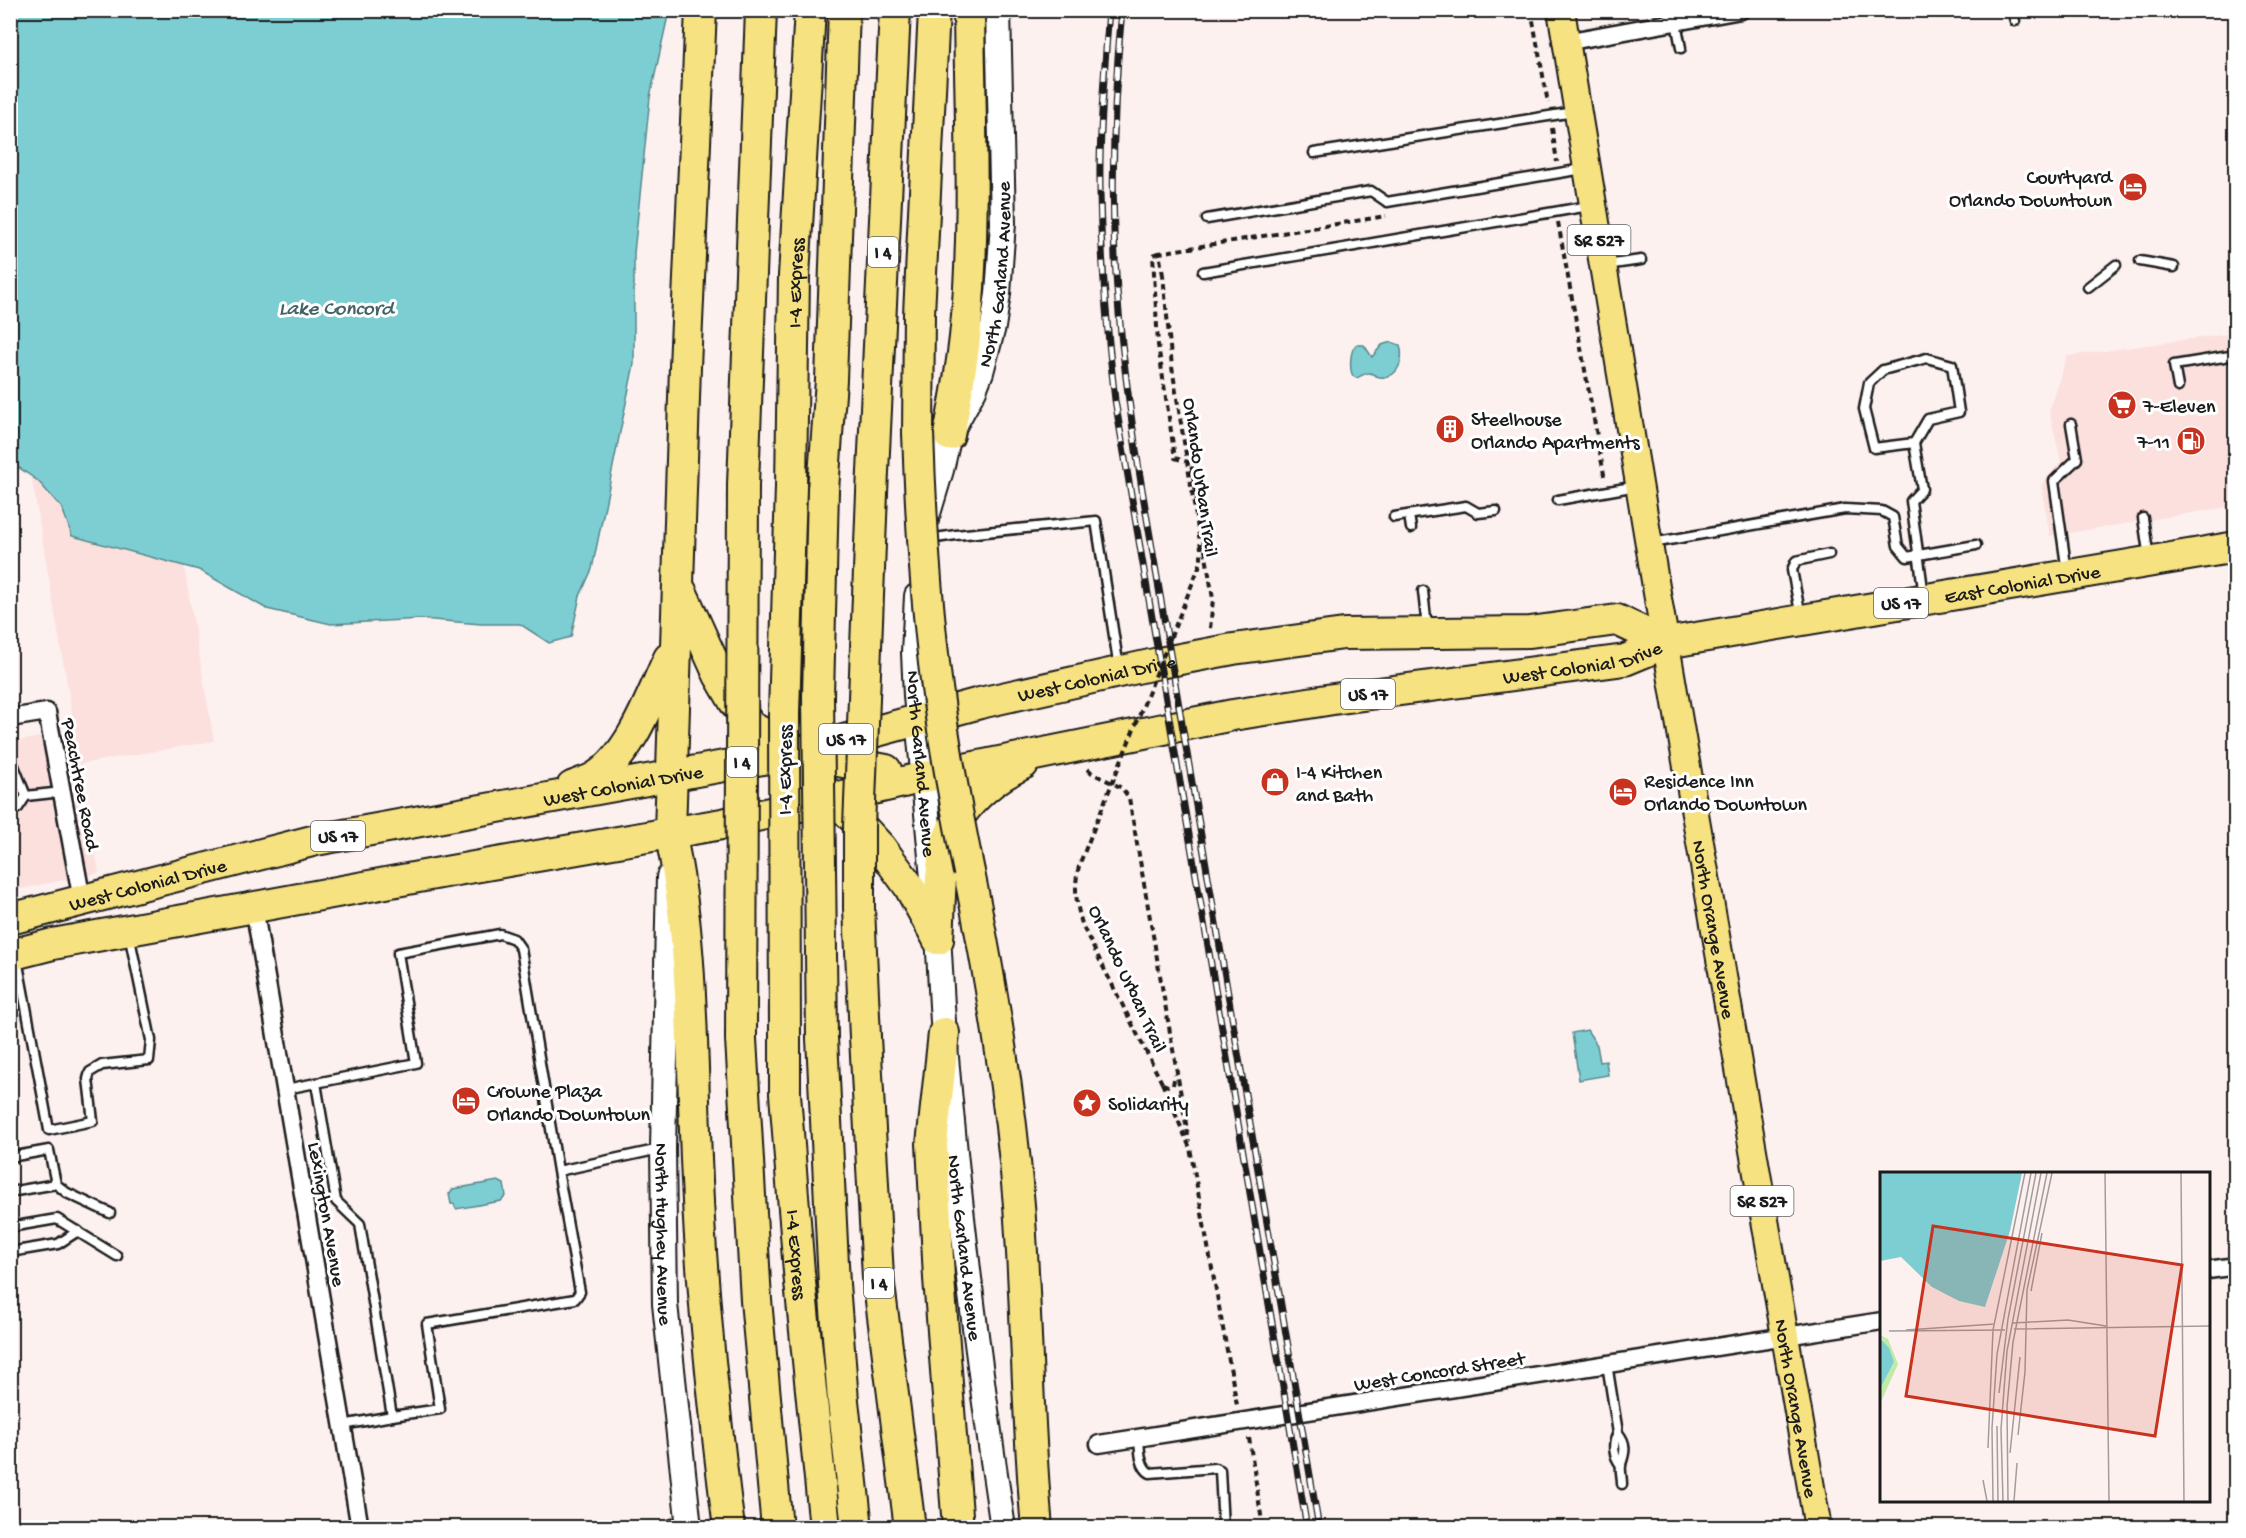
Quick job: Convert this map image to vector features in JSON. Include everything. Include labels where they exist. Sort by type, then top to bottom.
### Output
[{"type":"highway","points":[[701,10],[685,367],[670,832],[678,867],[690,971],[695,1131],[704,1288],[713,1401],[729,1527]]},
{"type":"highway","name":"I 4","points":[[761,10],[743,485],[741,1039],[756,1300],[777,1527]]},
{"type":"highway","name":"I-4 Express","points":[[810,10],[794,276],[791,488],[784,713],[785,1094],[799,1272],[825,1527]]},
{"type":"highway","name":"I-4 Express","points":[[844,10],[831,380],[823,490],[818,696],[822,1038],[836,1308],[843,1401],[857,1527]]},
{"type":"highway","name":"I 4","points":[[895,10],[872,492],[859,827],[859,908],[878,1276],[910,1527]]},
{"type":"highway","points":[[934,10],[920,302],[918,433],[920,500],[930,632],[948,759],[991,981],[1011,1117],[1022,1248],[1036,1527]]},
{"type":"highway","points":[[949,435],[965,337],[971,258],[969,10]]},
{"type":"highway","name":"East Colonial Drive","points":[[1666,643],[2235,547]]},
{"type":"highway","points":[[678,584],[719,675],[750,726],[834,797],[881,848],[898,870],[938,939]]},
{"type":"highway","name":"West Colonial Drive","points":[[10,919],[316,840],[785,755],[918,718],[1233,649],[1368,632],[1530,632],[1617,620],[1666,643]]},
{"type":"highway","name":"West Colonial Drive","points":[[13,954],[128,930],[722,824],[925,777],[1282,706],[1625,660],[1666,643]]},
{"type":"highway","points":[[540,800],[597,776],[623,750],[642,717],[675,644]]},
{"type":"highway","points":[[938,939],[943,858],[956,823],[967,806],[982,790],[1005,773],[1068,747]]},
{"type":"highway","points":[[785,755],[925,777]]},
{"type":"highway","points":[[944,1033],[932,1144],[939,1278],[958,1527]]},
{"type":"main road","name":"North Orange Avenue","points":[[1561,10],[1649,543],[1818,1527]]},
{"type":"street","name":"North Garland Avenue","points":[[998,10],[1003,223],[998,294],[993,327],[981,372],[974,390],[949,435],[921,541],[914,653],[944,1033],[970,1287],[1003,1527]]},
{"type":"street","points":[[1565,42],[1741,10]]},
{"type":"street","name":"Peachtree Road","points":[[10,718],[47,712],[82,900]]},
{"type":"street","name":"North Hughey Avenue","points":[[670,832],[663,1148],[665,1304],[684,1527]]},
{"type":"street","name":"Lexington Avenue","points":[[254,907],[360,1527]]},
{"type":"street","points":[[2210,1270],[2235,1266]]},
{"type":"street","name":"West Concord Street","points":[[1099,1444],[1880,1321]]},
{"type":"lane","points":[[2012,10],[2015,21]]},
{"type":"lane","points":[[1676,22],[1681,48]]},
{"type":"lane","points":[[1314,153],[1577,111]]},
{"type":"lane","points":[[1207,219],[1371,191],[1387,202],[1587,169]]},
{"type":"lane","points":[[1203,272],[1593,205]]},
{"type":"lane","points":[[1603,266],[1641,260]]},
{"type":"lane","points":[[2140,261],[2174,267]]},
{"type":"lane","points":[[2088,287],[2116,265]]},
{"type":"lane","points":[[2178,387],[2174,365],[2235,355]]},
{"type":"lane","points":[[1914,443],[1874,448],[1864,409],[1869,383],[1883,370],[1927,358],[1952,365],[1959,412],[1928,419],[1914,443],[1922,489],[1911,501],[1925,599]]},
{"type":"lane","points":[[2068,575],[2054,481],[2077,459],[2071,424]]},
{"type":"lane","points":[[1558,500],[1640,486]]},
{"type":"lane","points":[[1394,517],[1467,506],[1478,513],[1496,511]]},
{"type":"lane","points":[[1649,543],[1845,509],[1882,511],[1893,517],[1898,546],[1906,557],[1976,545]]},
{"type":"lane","points":[[1409,515],[1411,528]]},
{"type":"lane","points":[[2143,518],[2150,561]]},
{"type":"lane","points":[[921,541],[956,535],[1096,521],[1120,672]]},
{"type":"lane","points":[[1801,620],[1792,570],[1796,561],[1829,554]]},
{"type":"lane","points":[[1423,591],[1427,632]]},
{"type":"lane","points":[[10,756],[26,796]]},
{"type":"lane","points":[[10,809],[18,808],[26,796],[62,792]]},
{"type":"lane","points":[[13,954],[49,1130],[93,1121],[88,1079],[90,1072],[102,1065],[148,1060],[151,1040],[128,930]]},
{"type":"lane","points":[[286,1089],[416,1063],[398,953],[500,934],[514,939],[521,950],[580,1292],[575,1299],[427,1324],[440,1409],[343,1425]]},
{"type":"lane","points":[[316,1083],[336,1202],[360,1224],[392,1416]]},
{"type":"lane","points":[[558,1173],[663,1148]]},
{"type":"lane","points":[[10,1157],[49,1150],[56,1184],[67,1193],[110,1213]]},
{"type":"lane","points":[[10,1192],[56,1184]]},
{"type":"lane","points":[[10,1227],[57,1219],[117,1256]]},
{"type":"lane","points":[[10,1252],[58,1244],[78,1231]]},
{"type":"lane","points":[[1607,1364],[1618,1433],[1614,1441],[1615,1459],[1621,1465],[1622,1484]]},
{"type":"lane","points":[[1139,1438],[1142,1464],[1150,1473],[1215,1468],[1220,1470],[1223,1527]]},
{"type":"path","points":[[1531,10],[1559,173]]},
{"type":"path","points":[[1210,632],[1213,599],[1191,463],[1175,458],[1158,345],[1153,255],[1391,215]]},
{"type":"path","points":[[1558,221],[1605,483]]},
{"type":"path","name":"Orlando Urban Trail","points":[[1159,253],[1172,367],[1202,562],[1080,863],[1076,882],[1078,911],[1083,927],[1162,1083],[1190,1148],[1235,1401],[1239,1411]]},
{"type":"path","points":[[1091,772],[1122,788],[1129,798],[1190,1148]]},
{"type":"path","points":[[1162,1083],[1165,1086],[1171,1086],[1175,1078],[1173,1048]]},
{"type":"path","points":[[1251,1444],[1263,1527]]},
{"type":"shaded area","points":[[2235,333],[2235,506],[2050,536],[2041,485],[2061,461],[2049,411],[2067,356]]},
{"type":"shaded area","points":[[20,410],[165,456],[214,741],[81,764],[99,873],[11,891],[11,742],[75,731]]},
{"type":"water","name":"Lake Concord","points":[[11,10],[669,11],[650,97],[634,253],[634,364],[592,569],[580,596],[571,637],[549,643],[520,624],[481,624],[421,619],[331,624],[267,609],[199,570],[72,536],[62,508],[38,481],[11,462]]},
{"type":"water","points":[[1391,342],[1400,345],[1401,350],[1399,367],[1392,375],[1379,377],[1368,373],[1356,378],[1353,376],[1351,360],[1352,351],[1356,345],[1364,345],[1372,357],[1382,345]]},
{"type":"water","points":[[1587,1030],[1597,1045],[1600,1062],[1606,1061],[1608,1075],[1579,1080],[1572,1033]]},
{"type":"water","points":[[498,1181],[504,1184],[506,1196],[501,1201],[456,1209],[454,1204],[451,1204],[449,1194],[453,1189]]},
{"type":"railway","points":[[1109,10],[1101,124],[1100,192],[1104,281],[1115,400],[1307,1528]]},
{"type":"railway","points":[[1122,10],[1117,72],[1113,196],[1119,316],[1129,402],[1319,1528]]},
{"type":"place","name":"Courtyard Orlando Downtown","points":[[2133,187]]},
{"type":"place","name":"7-Eleven","points":[[2122,405]]},
{"type":"place","name":"Steelhouse Orlando Apartments","points":[[1450,429]]},
{"type":"place","name":"7-11","points":[[2191,441]]},
{"type":"place","name":"I-4 Kitchen and Bath","points":[[1275,782]]},
{"type":"place","name":"Residence Inn Orlando Downtown","points":[[1623,792]]},
{"type":"place","name":"Crowne Plaza Orlando Downtown","points":[[466,1101]]},
{"type":"place","name":"Solidarity","points":[[1087,1103]]}]
